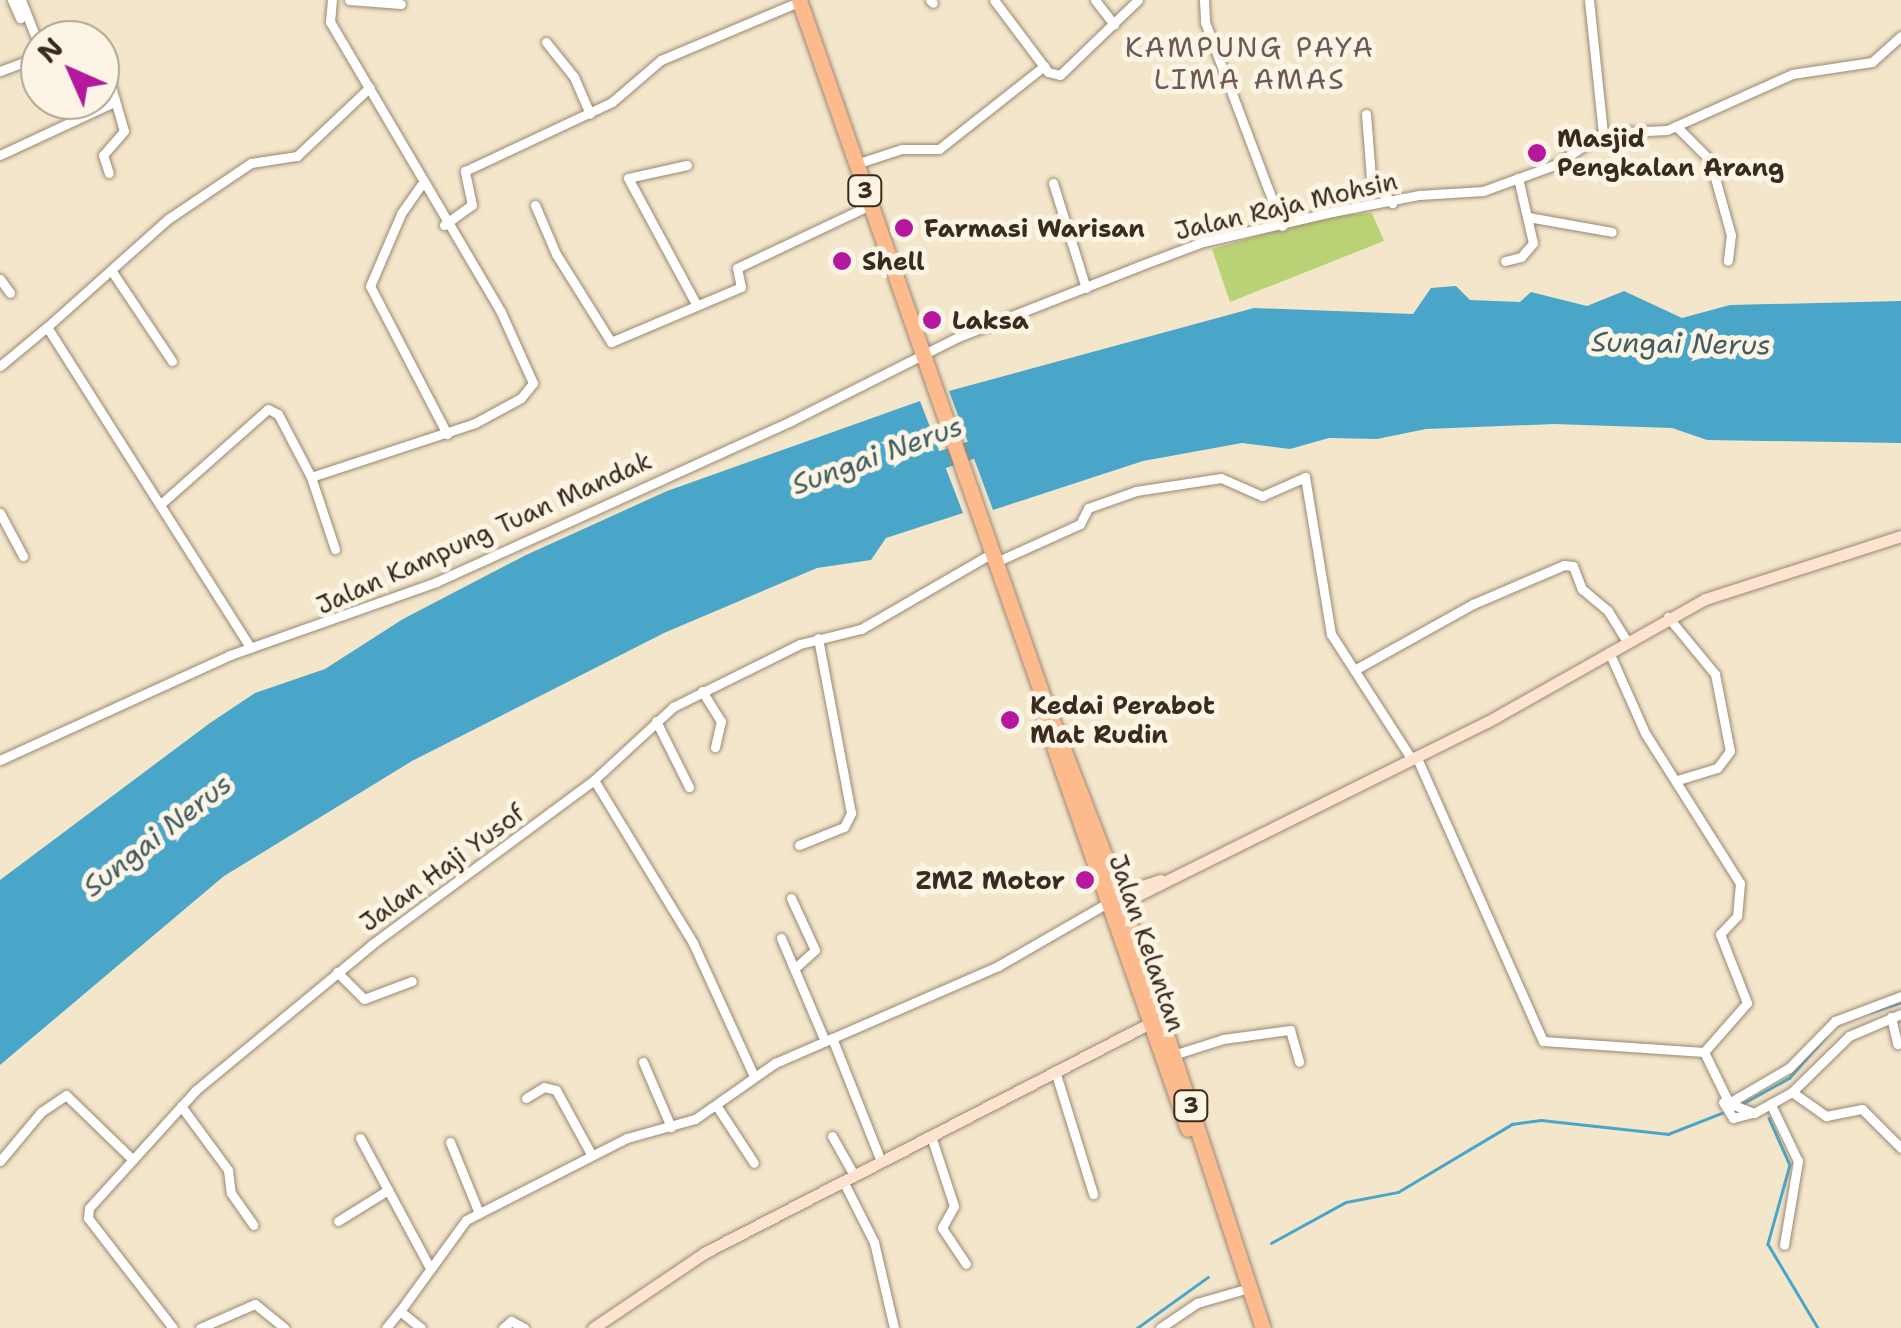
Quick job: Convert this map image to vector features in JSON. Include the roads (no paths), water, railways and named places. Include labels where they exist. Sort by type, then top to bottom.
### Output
[{"type":"highway","name":"3","points":[[801,0],[924,356]]},
{"type":"highway","name":"Jalan Kelantan","points":[[924,356],[1044,702],[1106,904],[1155,1021],[1263,1328]]},
{"type":"highway","name":"Jalan Kelantan","points":[[1044,702],[1121,897],[1155,1021],[1173,1055],[1217,1195]]},
{"type":"street","points":[[12,0],[20,18]]},
{"type":"street","points":[[311,477],[447,434],[521,398],[533,378],[500,312],[444,225],[330,22],[332,0]]},
{"type":"street","points":[[348,0],[401,4]]},
{"type":"street","points":[[444,225],[472,205],[465,171],[590,114],[661,60],[801,0]]},
{"type":"street","points":[[994,0],[1044,66],[1064,73],[1138,0]]},
{"type":"street","points":[[1095,0],[1114,24]]},
{"type":"street","points":[[1204,0],[1205,22],[1282,226]]},
{"type":"street","points":[[1589,0],[1603,133],[1641,134],[1676,126],[1792,74],[1872,62],[1901,36]]},
{"type":"street","points":[[546,42],[574,77],[590,114]]},
{"type":"street","points":[[856,164],[902,149],[939,149],[1044,66]]},
{"type":"street","points":[[0,366],[113,273],[168,219],[244,167],[297,156],[370,88]]},
{"type":"street","points":[[1366,114],[1372,178],[1392,203]]},
{"type":"street","points":[[0,155],[75,120]]},
{"type":"street","points":[[109,173],[103,155],[124,136],[119,120]]},
{"type":"street","points":[[1676,126],[1710,160],[1730,235],[1728,260]]},
{"type":"street","name":"Jalan Raja Mohsin","points":[[924,356],[1203,242],[1419,194],[1482,191],[1555,166],[1603,133]]},
{"type":"street","points":[[686,165],[628,178],[696,304]]},
{"type":"street","points":[[1506,260],[1521,257],[1533,243],[1518,178]]},
{"type":"street","points":[[1052,183],[1086,288]]},
{"type":"street","points":[[421,185],[401,214],[370,286],[447,434]]},
{"type":"street","points":[[535,205],[607,341],[744,284],[737,268],[870,205]]},
{"type":"street","points":[[1528,217],[1612,232]]},
{"type":"street","points":[[113,273],[172,361]]},
{"type":"street","points":[[0,280],[10,293]]},
{"type":"street","points":[[47,327],[163,502],[251,648]]},
{"type":"street","name":"Jalan Kampung Tuan Mandak","points":[[0,760],[251,648],[436,582],[924,356]]},
{"type":"street","points":[[163,502],[268,408],[278,414],[311,477],[334,549]]},
{"type":"street","name":"Jalan Haji Yusof","points":[[173,1328],[88,1218],[89,1208],[180,1106],[337,972],[594,780],[656,721],[702,690],[818,638],[861,629],[994,558],[1080,524],[1085,510],[1136,490],[1222,478],[1262,496],[1305,477],[1332,634],[1358,668]]},
{"type":"street","points":[[0,513],[23,556]]},
{"type":"street","points":[[386,1328],[456,1227],[591,1154],[671,1126],[716,1105],[754,1076],[998,966],[1106,904],[1414,757],[1668,617],[1726,590],[1901,536]]},
{"type":"street","points":[[1626,642],[1582,588],[1572,566],[1564,565],[1473,604],[1358,668],[1414,757],[1538,1037],[1595,1048],[1704,1052]]},
{"type":"street","points":[[1668,617],[1715,674],[1730,751],[1717,768],[1680,779]]},
{"type":"street","points":[[799,845],[844,827],[852,813],[818,638]]},
{"type":"street","points":[[1609,652],[1645,732],[1680,779],[1740,883],[1737,916],[1720,934],[1747,1003],[1704,1052]]},
{"type":"street","points":[[702,690],[722,722],[714,747]]},
{"type":"street","points":[[656,721],[689,787]]},
{"type":"street","points":[[594,780],[696,948],[754,1076]]},
{"type":"street","points":[[792,898],[815,950],[794,969]]},
{"type":"street","points":[[781,938],[882,1162]]},
{"type":"street","points":[[337,972],[364,999],[412,981]]},
{"type":"street","points":[[1735,1108],[1789,1068],[1835,1022],[1901,996]]},
{"type":"street","points":[[1735,1108],[1771,1105],[1792,1092],[1849,1036],[1896,1016],[1897,1044]]},
{"type":"street","points":[[593,1328],[704,1253],[1155,1021]]},
{"type":"street","points":[[1173,1055],[1223,1038],[1290,1030],[1299,1062]]},
{"type":"street","points":[[1704,1052],[1735,1108]]},
{"type":"street","points":[[643,1062],[671,1126]]},
{"type":"street","points":[[1055,1071],[1074,1116],[1092,1194]]},
{"type":"street","points":[[526,1098],[544,1087],[556,1090],[591,1154]]},
{"type":"street","points":[[1792,1092],[1826,1116],[1871,1112],[1901,1148]]},
{"type":"street","points":[[0,1161],[41,1112],[66,1095],[133,1160]]},
{"type":"street","points":[[716,1105],[754,1163]]},
{"type":"street","points":[[1771,1105],[1798,1161],[1784,1245]]},
{"type":"street","points":[[180,1106],[228,1170],[231,1193],[253,1225]]},
{"type":"street","points":[[832,1136],[874,1242],[894,1328]]},
{"type":"street","points":[[931,1136],[954,1206],[942,1228],[966,1264]]},
{"type":"street","points":[[360,1138],[430,1266]]},
{"type":"street","points":[[450,1142],[479,1213]]},
{"type":"street","points":[[338,1221],[388,1190]]},
{"type":"street","points":[[1160,1328],[1197,1303],[1249,1288]]},
{"type":"street","points":[[200,1328],[255,1304],[268,1308],[284,1328]]},
{"type":"street","points":[[400,1311],[421,1328]]},
{"type":"street","points":[[502,1328],[511,1321],[524,1328]]},
{"type":"water","points":[[1456,286],[1470,300],[1520,302],[1531,292],[1587,306],[1624,291],[1682,318],[1730,305],[1901,301],[1901,443],[1707,440],[1672,428],[1554,424],[1426,429],[1377,439],[1329,438],[1290,449],[1242,443],[1143,461],[993,510],[949,391],[1254,308],[1413,314],[1431,288]]},
{"type":"water","points":[[920,401],[963,513],[886,538],[871,560],[817,568],[664,633],[412,761],[224,876],[0,1065],[0,880],[210,723],[255,693],[325,669],[403,619],[526,555],[667,491]]},
{"type":"waterway","name":"Sungai Nerus","points":[[923,466],[993,443]]},
{"type":"waterway","points":[[1871,1012],[1901,1002]]},
{"type":"waterway","points":[[1740,1105],[1789,1078],[1826,1036]]},
{"type":"waterway","points":[[1271,1243],[1346,1202],[1398,1192],[1512,1124],[1541,1120],[1668,1134],[1724,1112]]},
{"type":"waterway","points":[[1769,1118],[1790,1165],[1768,1244],[1818,1328]]},
{"type":"waterway","points":[[1137,1328],[1208,1277]]},
{"type":"place","name":"Masjid Pengkalan Arang","points":[[1537,153]]},
{"type":"place","name":"Farmasi Warisan","points":[[904,228]]},
{"type":"place","name":"Shell","points":[[842,261]]},
{"type":"place","name":"Laksa","points":[[932,320]]},
{"type":"place","name":"Kedai Perabot Mat Rudin","points":[[1010,720]]},
{"type":"place","name":"ZMZ Motor","points":[[1085,880]]},
{"type":"district","name":"KAMPUNG PAYA LIMA AMAS","points":[[1250,63]]}]
